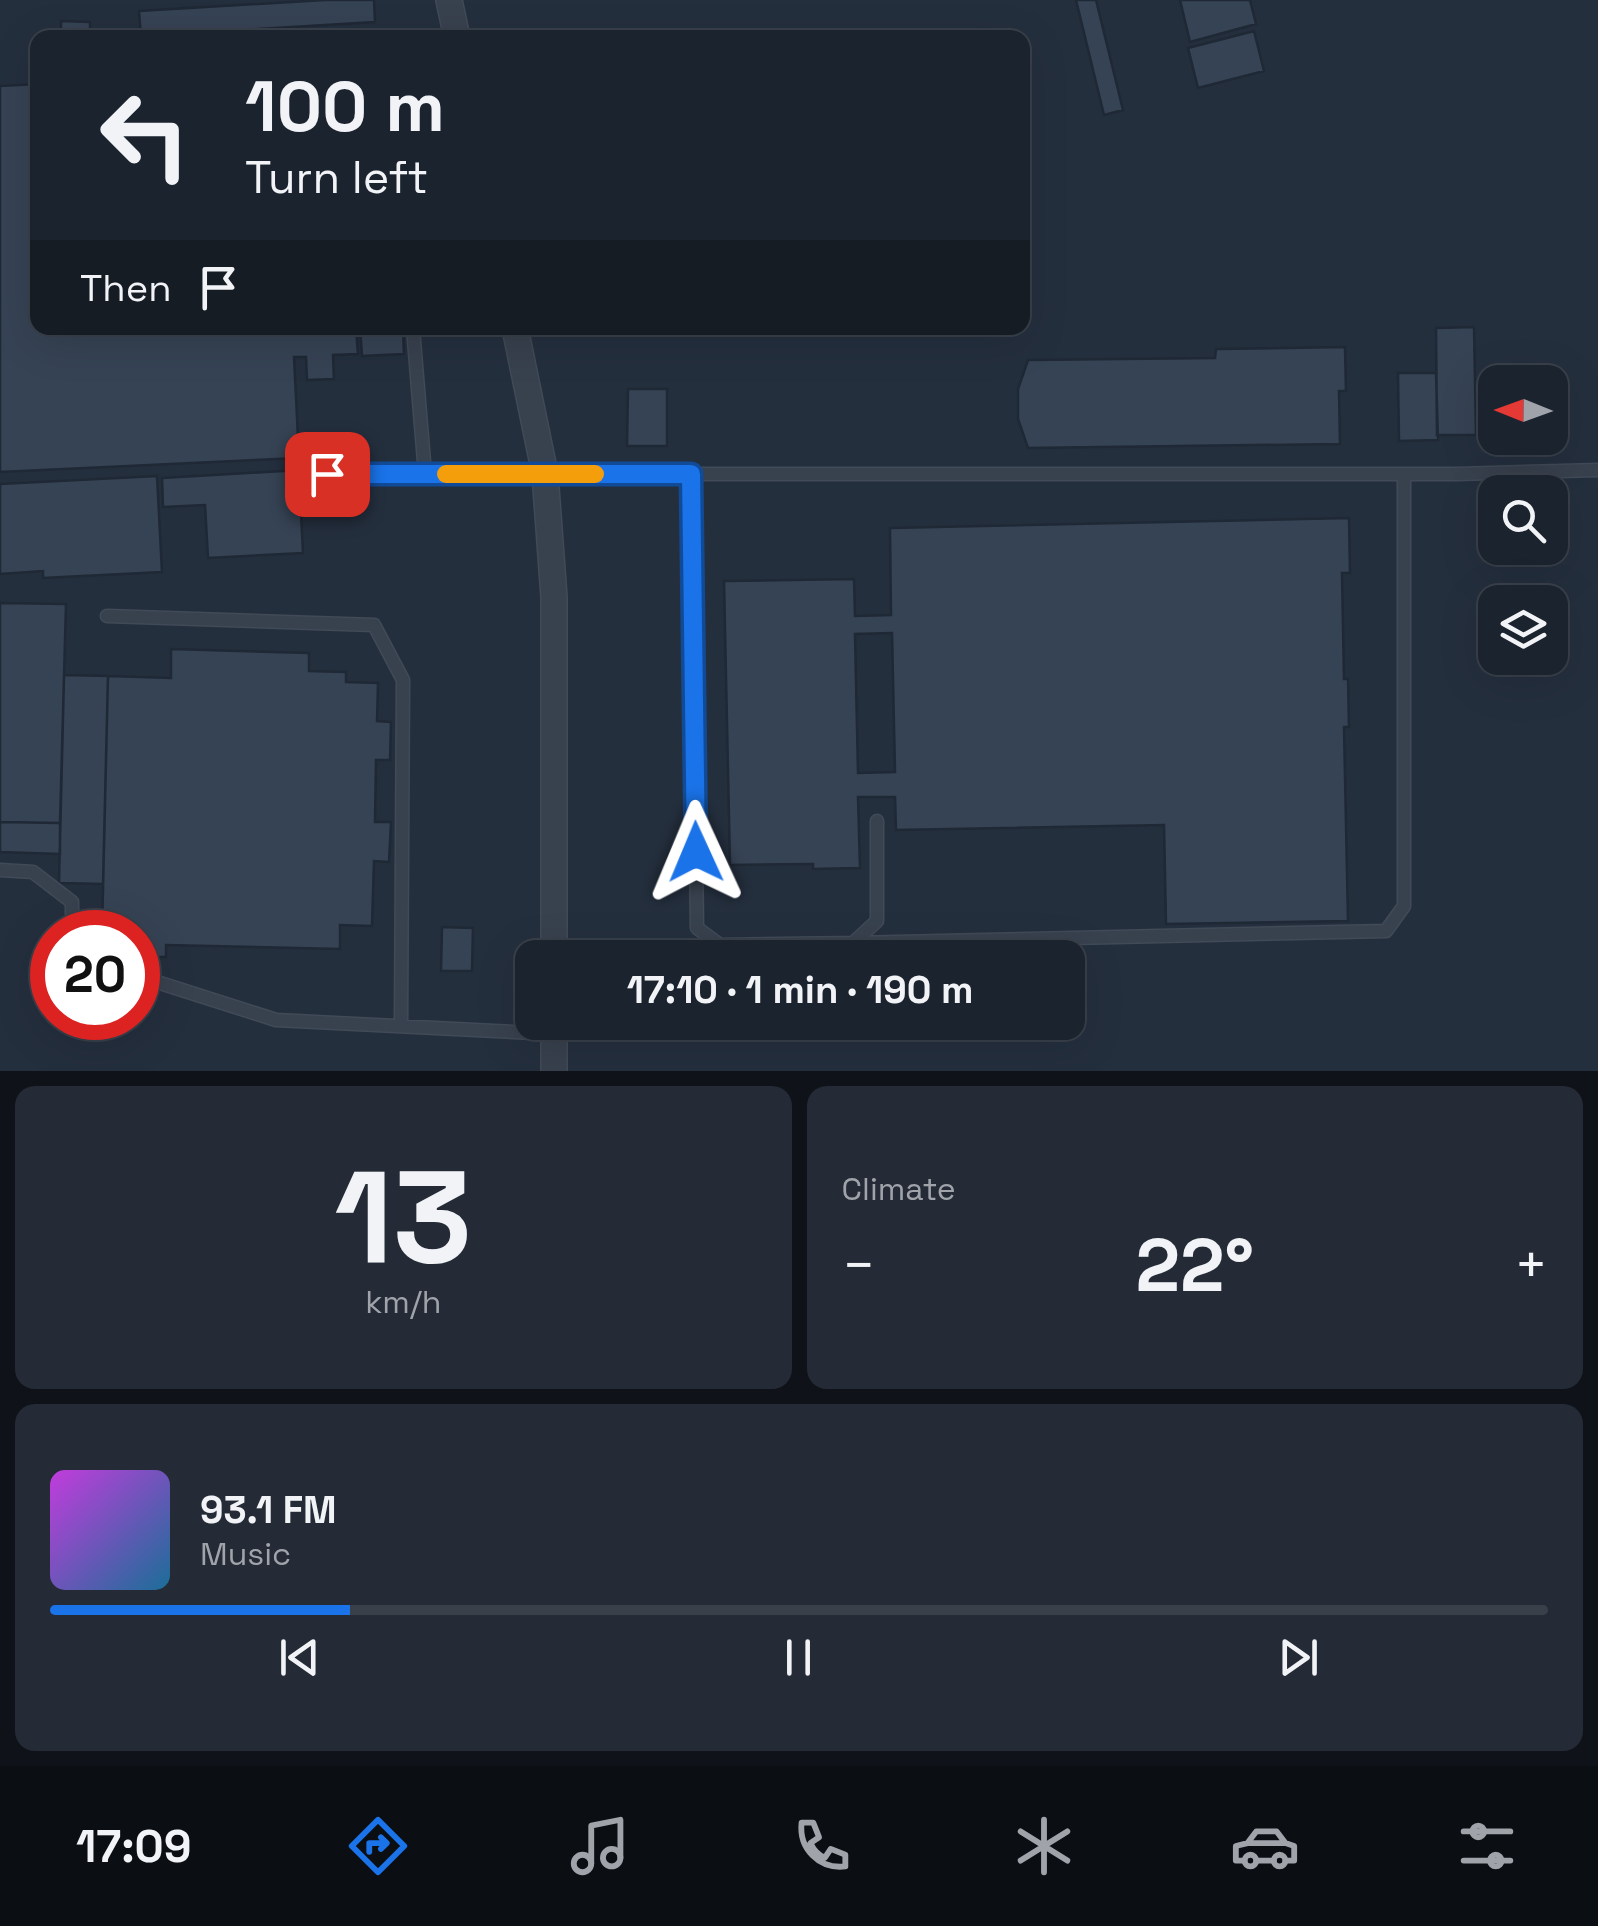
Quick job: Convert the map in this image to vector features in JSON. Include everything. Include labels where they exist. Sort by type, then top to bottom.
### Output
[{"type":"street","points":[[449,0],[455,30]]},
{"type":"street","points":[[517,335],[545,474],[554,597],[554,940]]},
{"type":"street","points":[[554,1040],[554,1071]]},
{"type":"lane","points":[[414,335],[425,474]]},
{"type":"lane","points":[[327,474],[1404,474],[1598,470]]},
{"type":"lane","points":[[691,474],[697,928],[713,940]]},
{"type":"lane","points":[[976,940],[1386,930],[1404,906],[1404,474]]},
{"type":"lane","points":[[108,616],[374,626],[403,680],[400,1026]]},
{"type":"lane","points":[[856,940],[877,921],[877,821]]},
{"type":"lane","points":[[0,870],[33,872],[72,902],[72,910]]},
{"type":"lane","points":[[160,983],[276,1020],[515,1027]]},
{"type":"building","points":[[374,0],[375,22],[241,30],[141,30],[139,11]]},
{"type":"building","points":[[1076,0],[1096,0],[1123,110],[1104,115]]},
{"type":"building","points":[[1180,0],[1250,0],[1256,24],[1190,42]]},
{"type":"building","points":[[61,21],[90,22],[90,30],[61,30]]},
{"type":"building","points":[[1254,31],[1264,71],[1198,88],[1188,48]]},
{"type":"building","points":[[30,84],[30,335],[357,335],[358,354],[333,355],[334,379],[307,380],[306,357],[294,357],[299,458],[0,472],[0,86]]},
{"type":"building","points":[[1474,327],[1476,435],[1437,435],[1436,328]]},
{"type":"building","points":[[360,335],[403,335],[404,354],[362,356]]},
{"type":"building","points":[[1345,347],[1346,391],[1339,391],[1340,444],[1028,448],[1018,419],[1018,389],[1028,360],[1215,358],[1216,349]]},
{"type":"building","points":[[1398,373],[1436,373],[1438,440],[1399,441]]},
{"type":"building","points":[[628,389],[667,389],[667,446],[627,446]]},
{"type":"building","points":[[299,470],[303,553],[208,558],[205,505],[163,507],[162,478]]},
{"type":"building","points":[[157,476],[162,572],[43,578],[43,571],[0,574],[0,484]]},
{"type":"building","points":[[1349,518],[1350,573],[1342,573],[1349,727],[1344,727],[1348,921],[1166,924],[1164,825],[896,830],[895,797],[858,797],[860,868],[730,865],[724,581],[854,579],[855,616],[891,615],[890,528]],"holes":[[[892,633],[895,772],[858,773],[855,634]]]},
{"type":"building","points":[[0,603],[66,604],[60,823],[0,822]]},
{"type":"building","points":[[171,649],[309,653],[309,671],[346,672],[346,682],[378,683],[377,721],[391,722],[390,760],[376,760],[375,822],[391,822],[389,862],[374,861],[372,926],[340,925],[340,949],[166,945],[166,957],[160,957],[160,910],[103,910],[108,676],[171,678]]},
{"type":"building","points":[[64,675],[108,676],[103,884],[59,883]]},
{"type":"building","points":[[0,822],[60,823],[60,854],[0,852]]},
{"type":"building","points":[[442,927],[473,928],[472,971],[441,971]]},
{"type":"slow traffic","points":[[446,474],[595,474]]},
{"type":"route","points":[[327,474],[691,474],[696,852]]}]
